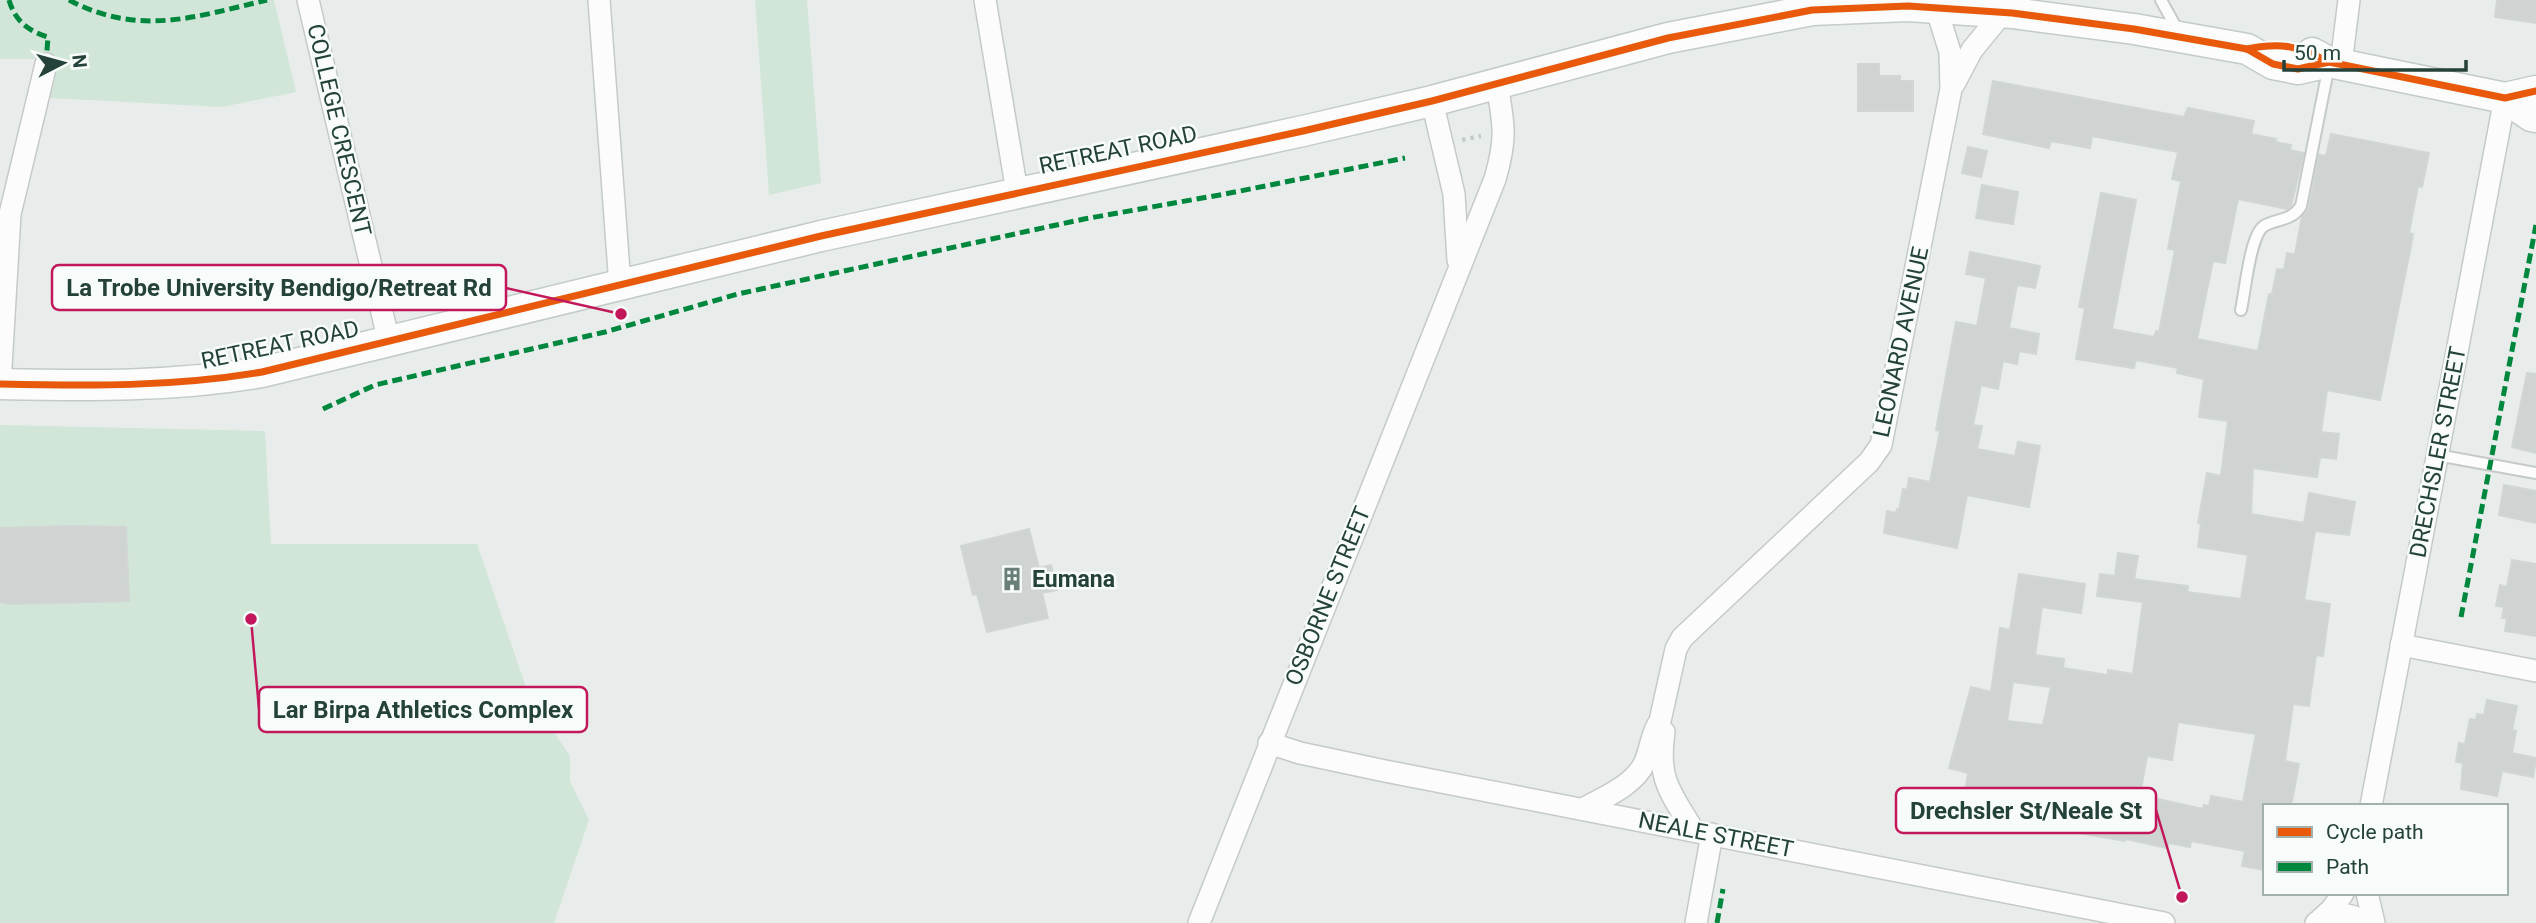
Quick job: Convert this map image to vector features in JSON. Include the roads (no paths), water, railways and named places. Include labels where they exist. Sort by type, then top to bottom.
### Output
[{"type":"street","name":"COLLEGE CRESCENT","points":[[308,0],[388,342]]},
{"type":"street","points":[[599,0],[620,285]]},
{"type":"street","points":[[985,0],[1017,192]]},
{"type":"street","points":[[2335,63],[2349,0]]},
{"type":"street","name":"RETREAT ROAD","points":[[0,384],[127,386],[201,382],[262,372],[788,244],[1432,101],[1668,38],[1753,10],[1816,5],[1936,7],[2003,12],[2247,49],[2271,45],[2288,46],[2305,49],[2335,63],[2505,98]]},
{"type":"street","name":"LEONARD AVENUE","points":[[1583,809],[1638,773],[1649,751],[1653,730],[1660,721],[1676,649],[1682,638],[1868,462],[1881,445],[1951,89],[1950,52],[1936,7]]},
{"type":"street","name":"LEONARD AVENUE","points":[[1951,89],[1972,50],[2003,12]]},
{"type":"street","points":[[0,384],[10,214],[47,64]]},
{"type":"street","name":"OSBORNE STREET","points":[[1199,923],[1495,179],[1503,153],[1504,129],[1497,84]]},
{"type":"street","points":[[2505,98],[2536,91]]},
{"type":"street","points":[[2505,98],[2536,117]]},
{"type":"street","name":"DRECHSLER STREET","points":[[2371,804],[2505,98]]},
{"type":"street","name":"OSBORNE STREET","points":[[1432,101],[1454,194],[1459,269]]},
{"type":"street","points":[[2401,645],[2536,671]]},
{"type":"street","name":"LEONARD AVENUE","points":[[1660,721],[1664,730],[1661,769],[1667,785],[1702,832]]},
{"type":"street","name":"NEALE STREET","points":[[1269,743],[1312,756],[2164,923]]},
{"type":"street","points":[[1696,923],[1702,832]]},
{"type":"street","points":[[2317,922],[2332,909],[2342,895]]},
{"type":"street","points":[[2367,895],[2374,923]]},
{"type":"street","points":[[2317,922],[2343,914],[2355,916],[2368,923]]},
{"type":"lane","points":[[2161,0],[2181,38]]},
{"type":"lane","points":[[2241,310],[2256,234],[2266,225],[2291,218],[2301,206],[2335,63]]},
{"type":"lane","points":[[2437,455],[2536,473]]},
{"type":"place","name":"La Trobe University Bendigo/Retreat Rd","points":[[621,314]]},
{"type":"place","name":"Eumana","points":[[1012,579]]},
{"type":"place","name":"Lar Birpa Athletics Complex","points":[[251,619]]},
{"type":"place","name":"Drechsler St/Neale St","points":[[2182,897]]}]
